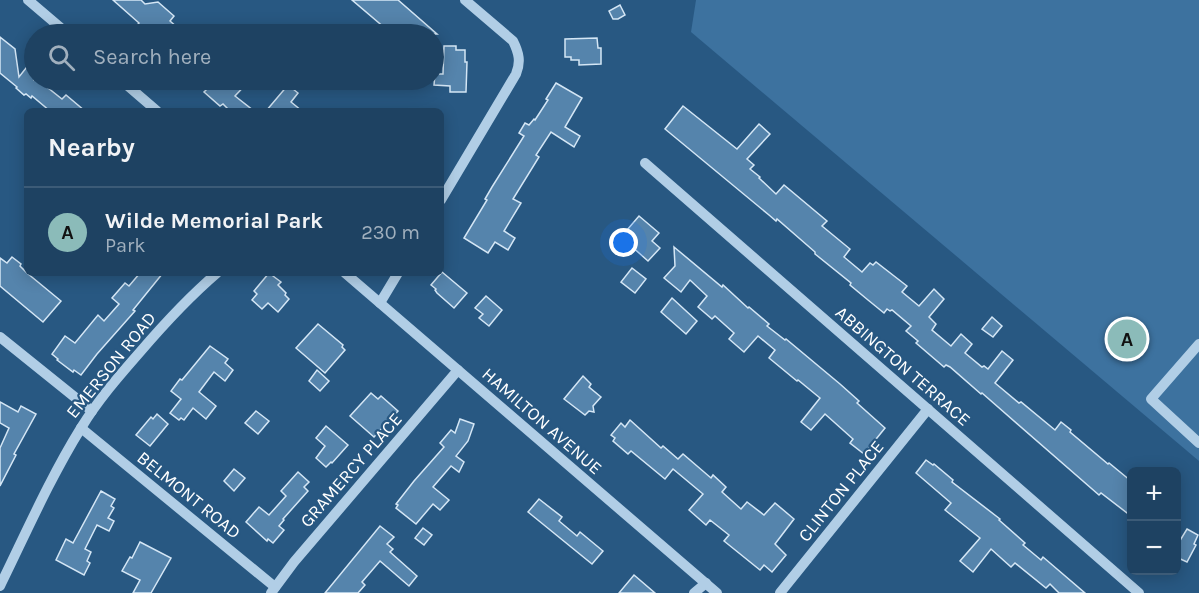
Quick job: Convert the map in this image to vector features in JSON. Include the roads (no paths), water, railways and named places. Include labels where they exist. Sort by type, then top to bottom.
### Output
[{"type":"street","points":[[28,0],[57,24]]},
{"type":"street","points":[[444,195],[516,74],[519,60],[518,50],[513,41],[465,0]]},
{"type":"street","points":[[133,90],[154,108]]},
{"type":"street","name":"ABBINGTON TERRACE","points":[[645,163],[1139,593]]},
{"type":"street","name":"EMERSON ROAD","points":[[0,586],[60,463],[92,411],[118,376],[165,323],[213,276]]},
{"type":"street","name":"HAMILTON AVENUE","points":[[348,276],[717,593]]},
{"type":"street","points":[[380,303],[396,276]]},
{"type":"street","points":[[0,337],[92,411]]},
{"type":"street","points":[[1197,438],[1151,399],[1199,344]]},
{"type":"street","name":"GRAMERCY PLACE","points":[[273,590],[294,562],[458,370]]},
{"type":"street","name":"CLINTON PLACE","points":[[780,593],[928,409]]},
{"type":"street","name":"BELMONT ROAD","points":[[81,428],[273,590]]},
{"type":"street","points":[[694,593],[706,583]]},
{"type":"place","name":"Wilde Memorial Park","points":[[1127,339]]}]
